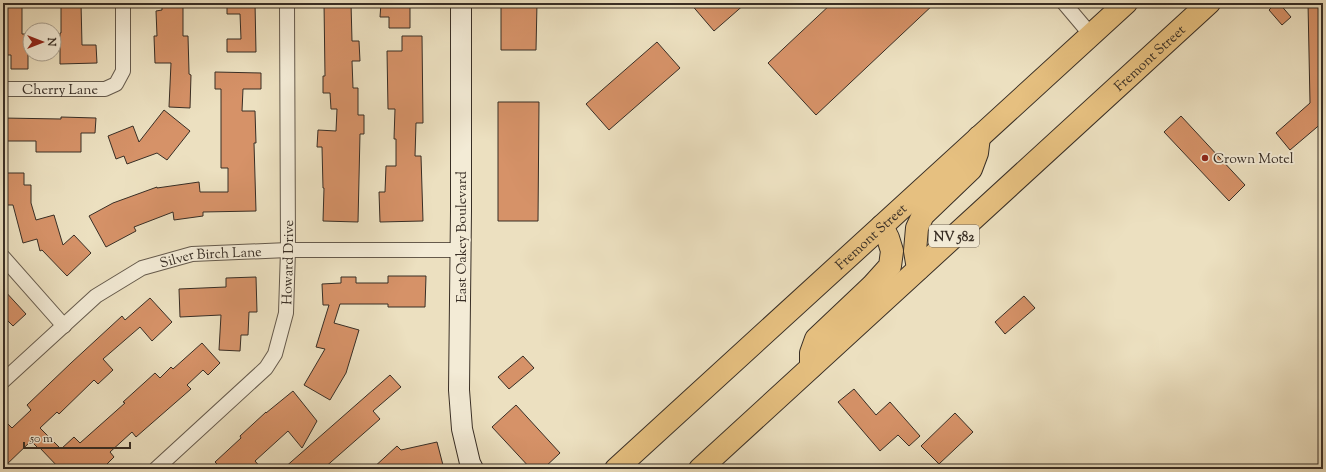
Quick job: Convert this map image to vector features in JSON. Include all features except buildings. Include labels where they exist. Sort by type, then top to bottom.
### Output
[{"type":"main road","name":"Fremont Street","points":[[621,467],[1126,3]]},
{"type":"main road","name":"Fremont Street","points":[[700,469],[1209,3]]},
{"type":"main road","points":[[918,269],[915,251],[917,228],[923,215],[970,169],[977,153],[979,137]]},
{"type":"main road","points":[[811,367],[811,353],[816,339],[872,286],[890,266],[892,251],[882,226]]},
{"type":"street","name":"Cherry Lane","points":[[3,89],[104,89],[116,84],[123,71],[122,3]]},
{"type":"street","name":"Howard Drive","points":[[156,469],[266,368],[275,354],[286,313],[288,250],[287,3]]},
{"type":"street","name":"East Oakey Boulevard","points":[[461,3],[461,250],[459,390],[462,429],[470,463],[473,469]]},
{"type":"street","points":[[1064,3],[1091,35]]},
{"type":"street","name":"Silver Birch Lane","points":[[3,381],[96,296],[142,268],[192,254],[288,250],[461,250]]},
{"type":"street","points":[[3,257],[64,326]]},
{"type":"place","name":"Crown Motel","points":[[1205,158]]}]
